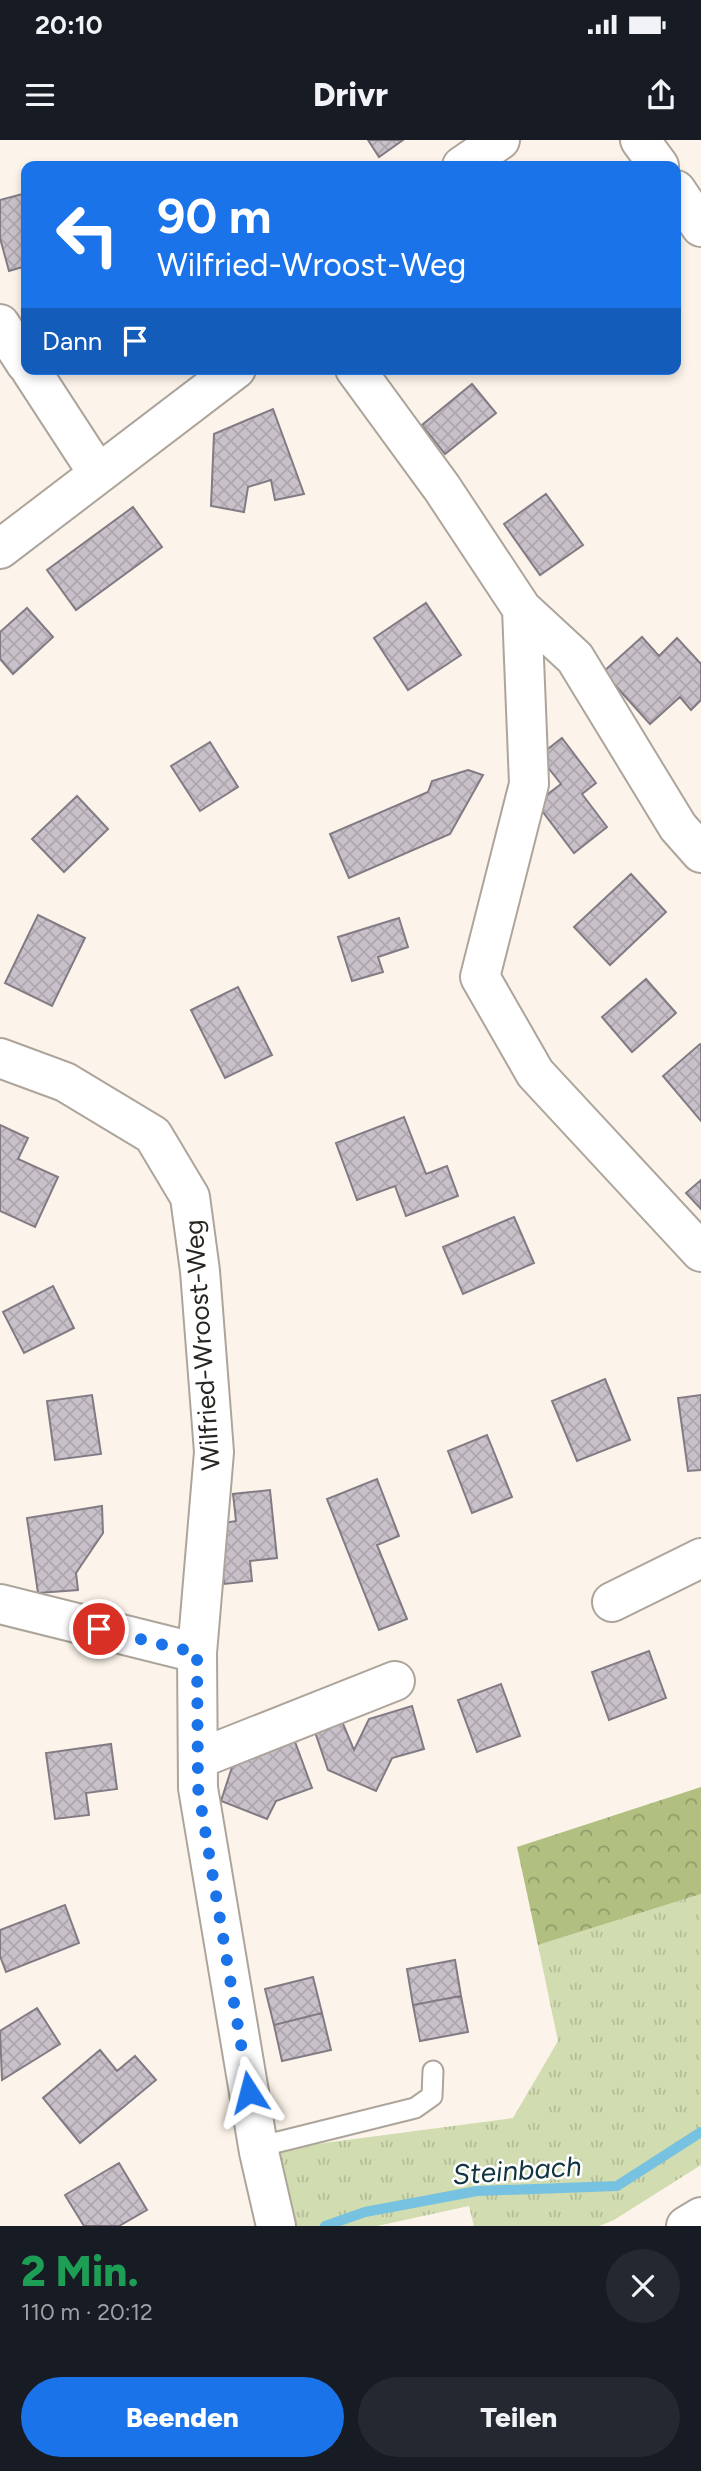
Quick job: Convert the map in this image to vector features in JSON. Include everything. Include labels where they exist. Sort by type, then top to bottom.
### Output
[{"type":"street","points":[[469,161],[500,140]]},
{"type":"street","points":[[640,140],[655,161]]},
{"type":"street","points":[[681,197],[701,227]]},
{"type":"street","points":[[0,324],[21,356]]},
{"type":"street","points":[[34,375],[97,472]]},
{"type":"street","points":[[0,549],[97,472],[228,375]]},
{"type":"street","points":[[359,375],[442,488],[522,609],[575,658],[678,827],[701,853]]},
{"type":"street","points":[[522,609],[529,785],[480,977],[535,1073],[701,1252]]},
{"type":"street","name":"Wilfried-Wroost-Weg","points":[[0,1058],[65,1083],[153,1135],[190,1197],[200,1271],[215,1452],[197,1653],[198,1788],[258,2147],[276,2226]]},
{"type":"street","points":[[611,1602],[701,1558]]},
{"type":"street","points":[[0,1604],[197,1653]]},
{"type":"street","points":[[198,1759],[395,1681]]},
{"type":"lane","points":[[258,2147],[415,2108],[432,2096],[433,2071]]},
{"type":"green space","points":[[701,1787],[701,1894],[538,1945],[517,1847]]},
{"type":"green space","points":[[701,1894],[701,2165],[614,2220],[599,2226],[474,2226],[469,2206],[377,2226],[287,2226],[271,2150],[513,2118],[558,2041],[538,1945]]},
{"type":"building","points":[[368,140],[403,140],[379,157]]},
{"type":"building","points":[[21,194],[21,267],[9,271],[0,238],[0,200]]},
{"type":"building","points":[[472,384],[496,413],[445,454],[422,425]]},
{"type":"building","points":[[273,409],[304,494],[275,500],[271,480],[248,487],[244,512],[211,506],[214,434]]},
{"type":"building","points":[[546,494],[583,545],[540,575],[504,524]]},
{"type":"building","points":[[133,507],[162,547],[76,610],[47,570]]},
{"type":"building","points":[[426,603],[461,655],[408,690],[374,638]]},
{"type":"building","points":[[27,608],[53,637],[13,674],[0,659],[0,632]]},
{"type":"building","points":[[642,637],[659,656],[677,638],[701,664],[701,700],[691,710],[680,697],[650,724],[603,672]]},
{"type":"building","points":[[562,738],[596,783],[582,794],[607,827],[574,853],[536,803],[561,784],[539,756]]},
{"type":"building","points":[[210,742],[238,787],[200,811],[171,766]]},
{"type":"building","points":[[468,770],[483,775],[450,834],[349,878],[330,834],[428,792],[432,781]]},
{"type":"building","points":[[77,796],[108,829],[64,872],[32,839]]},
{"type":"building","points":[[631,874],[666,912],[610,965],[574,927]]},
{"type":"building","points":[[38,915],[85,938],[52,1006],[5,983]]},
{"type":"building","points":[[399,918],[408,947],[378,957],[383,972],[352,981],[338,937]]},
{"type":"building","points":[[646,979],[676,1013],[632,1052],[602,1017]]},
{"type":"building","points":[[238,987],[272,1055],[225,1078],[191,1010]]},
{"type":"building","points":[[701,1045],[701,1121],[663,1076]]},
{"type":"building","points":[[404,1117],[426,1174],[447,1166],[458,1196],[406,1216],[395,1186],[357,1200],[336,1143]]},
{"type":"building","points":[[0,1125],[28,1138],[18,1159],[58,1177],[35,1227],[0,1211]]},
{"type":"building","points":[[701,1180],[701,1209],[686,1193]]},
{"type":"building","points":[[514,1217],[534,1263],[463,1294],[443,1247]]},
{"type":"building","points":[[53,1286],[74,1328],[24,1353],[3,1312]]},
{"type":"building","points":[[605,1379],[630,1440],[577,1461],[552,1401]]},
{"type":"building","points":[[92,1395],[101,1454],[55,1460],[47,1401]]},
{"type":"building","points":[[701,1395],[701,1470],[688,1471],[678,1398]]},
{"type":"building","points":[[487,1435],[512,1497],[472,1513],[448,1451]]},
{"type":"building","points":[[377,1479],[399,1536],[377,1545],[407,1619],[379,1630],[327,1499]]},
{"type":"building","points":[[270,1490],[277,1558],[250,1561],[252,1581],[224,1584],[218,1524],[236,1521],[233,1494]]},
{"type":"building","points":[[102,1506],[103,1533],[76,1573],[78,1590],[38,1593],[27,1518]]},
{"type":"building","points":[[649,1651],[666,1698],[609,1720],[592,1672]]},
{"type":"building","points":[[501,1684],[520,1736],[477,1752],[458,1700]]},
{"type":"building","points":[[412,1706],[424,1749],[392,1758],[376,1791],[328,1770],[314,1729],[341,1719],[354,1750],[369,1719]]},
{"type":"building","points":[[294,1739],[312,1788],[276,1801],[267,1819],[221,1801],[233,1764]]},
{"type":"building","points":[[111,1744],[117,1789],[86,1793],[89,1815],[55,1819],[46,1753]]},
{"type":"building","points":[[65,1905],[79,1943],[6,1972],[0,1956],[0,1930]]},
{"type":"building","points":[[455,1960],[461,1996],[413,2005],[407,1969]]},
{"type":"building","points":[[313,1977],[322,2013],[274,2025],[265,1989]]},
{"type":"building","points":[[461,1996],[468,2032],[420,2041],[413,2005]]},
{"type":"building","points":[[37,2008],[60,2044],[2,2080],[0,2031]]},
{"type":"building","points":[[322,2013],[331,2050],[282,2061],[274,2025]]},
{"type":"building","points":[[100,2050],[117,2071],[135,2056],[156,2080],[80,2143],[43,2098]]},
{"type":"building","points":[[119,2163],[147,2210],[119,2226],[84,2226],[65,2195]]},
{"type":"waterway","name":"Steinbach","points":[[325,2226],[365,2212],[477,2191],[617,2186],[701,2132]]},
{"type":"route","points":[[99,1629],[197,1653],[198,1788],[249,2092]]}]
